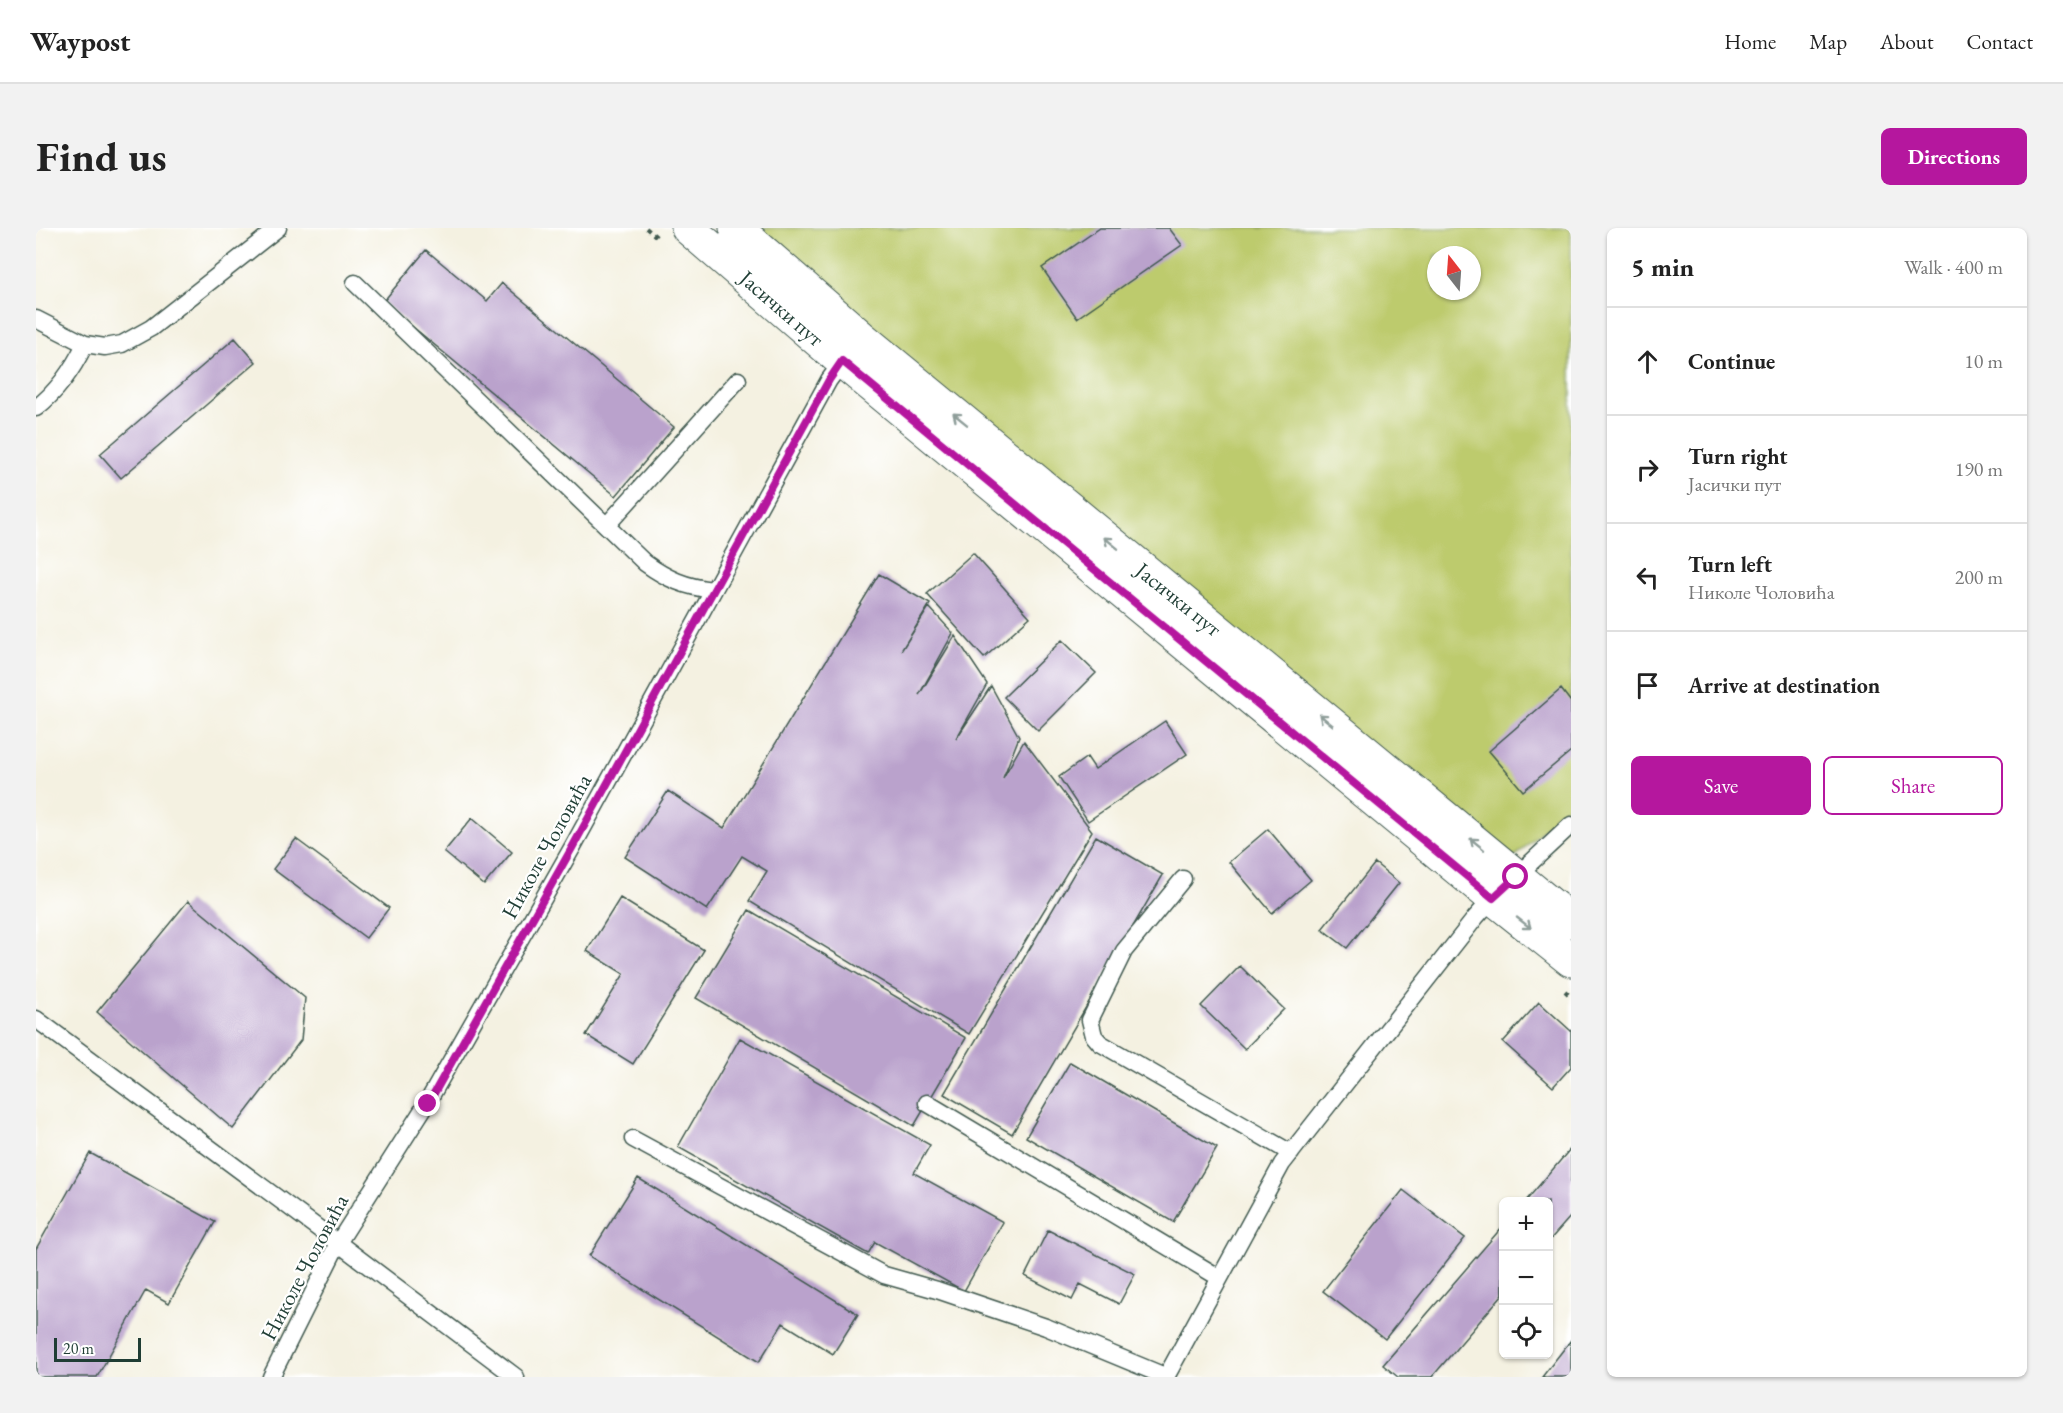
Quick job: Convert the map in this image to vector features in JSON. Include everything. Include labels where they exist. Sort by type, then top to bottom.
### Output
[{"type":"main road","name":"Јасички пут","points":[[688,228],[852,349],[1505,887],[1571,960]]},
{"type":"main road","name":"Јасички пут","points":[[736,228],[852,349]]},
{"type":"main road","name":"Јасички пут","points":[[1505,887],[1571,921]]},
{"type":"lane","points":[[36,320],[86,344],[105,347],[122,344],[151,328],[276,229]]},
{"type":"lane","points":[[355,283],[645,563],[668,579],[682,585],[713,590]]},
{"type":"lane","points":[[36,408],[60,385],[86,344]]},
{"type":"lane","name":"Николе Чоловића","points":[[271,1377],[338,1243],[428,1104],[572,848],[824,389],[852,349]]},
{"type":"lane","points":[[607,525],[738,380]]},
{"type":"lane","points":[[633,1139],[884,1275],[981,1304],[1046,1327],[1166,1377],[1282,1164],[1476,917],[1571,825]]},
{"type":"lane","points":[[1183,879],[1124,951],[1090,1020],[1091,1029],[1100,1042],[1291,1153]]},
{"type":"lane","points":[[36,1019],[516,1377]]},
{"type":"lane","points":[[927,1103],[1220,1278]]},
{"type":"green space","points":[[736,228],[1571,228],[1571,803],[1505,867]]},
{"type":"building","points":[[1100,228],[1169,228],[1182,245],[1077,318],[1042,268]]},
{"type":"building","points":[[426,250],[487,301],[502,283],[674,427],[616,496],[383,302]]},
{"type":"building","points":[[235,338],[256,362],[121,478],[100,454]]},
{"type":"building","points":[[973,553],[1030,617],[984,658],[927,594]]},
{"type":"building","points":[[879,574],[930,604],[901,651],[929,607],[953,633],[919,695],[955,636],[987,684],[956,739],[991,686],[1019,737],[1003,778],[1024,741],[1092,831],[969,1034],[749,901],[767,871],[742,856],[707,910],[625,857],[668,791],[724,828]]},
{"type":"building","points":[[1062,640],[1096,673],[1038,731],[1004,697]]},
{"type":"building","points":[[1561,689],[1571,702],[1571,751],[1523,791],[1489,751]]},
{"type":"building","points":[[1165,721],[1187,754],[1088,821],[1059,777],[1087,757],[1095,769]]},
{"type":"building","points":[[472,818],[512,852],[484,885],[444,852]]},
{"type":"building","points":[[1268,829],[1311,880],[1272,913],[1229,862]]},
{"type":"building","points":[[1096,836],[1163,875],[1012,1134],[944,1094]]},
{"type":"building","points":[[296,839],[389,908],[366,938],[273,869]]},
{"type":"building","points":[[1375,863],[1399,883],[1347,948],[1322,929]]},
{"type":"building","points":[[620,898],[704,950],[633,1064],[586,1035],[624,974],[587,951]]},
{"type":"building","points":[[188,901],[305,998],[301,1040],[233,1129],[97,1012]]},
{"type":"building","points":[[749,910],[966,1038],[914,1126],[696,998]]},
{"type":"building","points":[[1240,966],[1284,1009],[1245,1049],[1201,1006]]},
{"type":"building","points":[[1539,1002],[1571,1031],[1571,1067],[1553,1087],[1503,1042]]},
{"type":"building","points":[[740,1038],[930,1145],[914,1173],[1003,1222],[964,1291],[875,1242],[868,1254],[678,1147]]},
{"type":"building","points":[[1070,1062],[1217,1148],[1173,1222],[1026,1137]]},
{"type":"building","points":[[1571,1148],[1571,1216],[1553,1236],[1553,1197],[1529,1197]]},
{"type":"building","points":[[90,1153],[215,1222],[169,1303],[146,1290],[97,1377],[36,1377],[36,1249]]},
{"type":"building","points":[[638,1178],[858,1314],[833,1354],[783,1323],[759,1362],[589,1256]]},
{"type":"building","points":[[1403,1190],[1465,1238],[1385,1339],[1323,1291]]},
{"type":"building","points":[[1048,1230],[1135,1274],[1119,1304],[1080,1284],[1072,1300],[1025,1276]]},
{"type":"building","points":[[1499,1231],[1499,1299],[1432,1377],[1398,1377],[1383,1365]]},
{"type":"building","points":[[1571,1340],[1571,1377],[1542,1377]]},
{"type":"route","points":[[428,1104],[572,848],[829,380],[842,361],[1493,898],[1516,877]]}]
